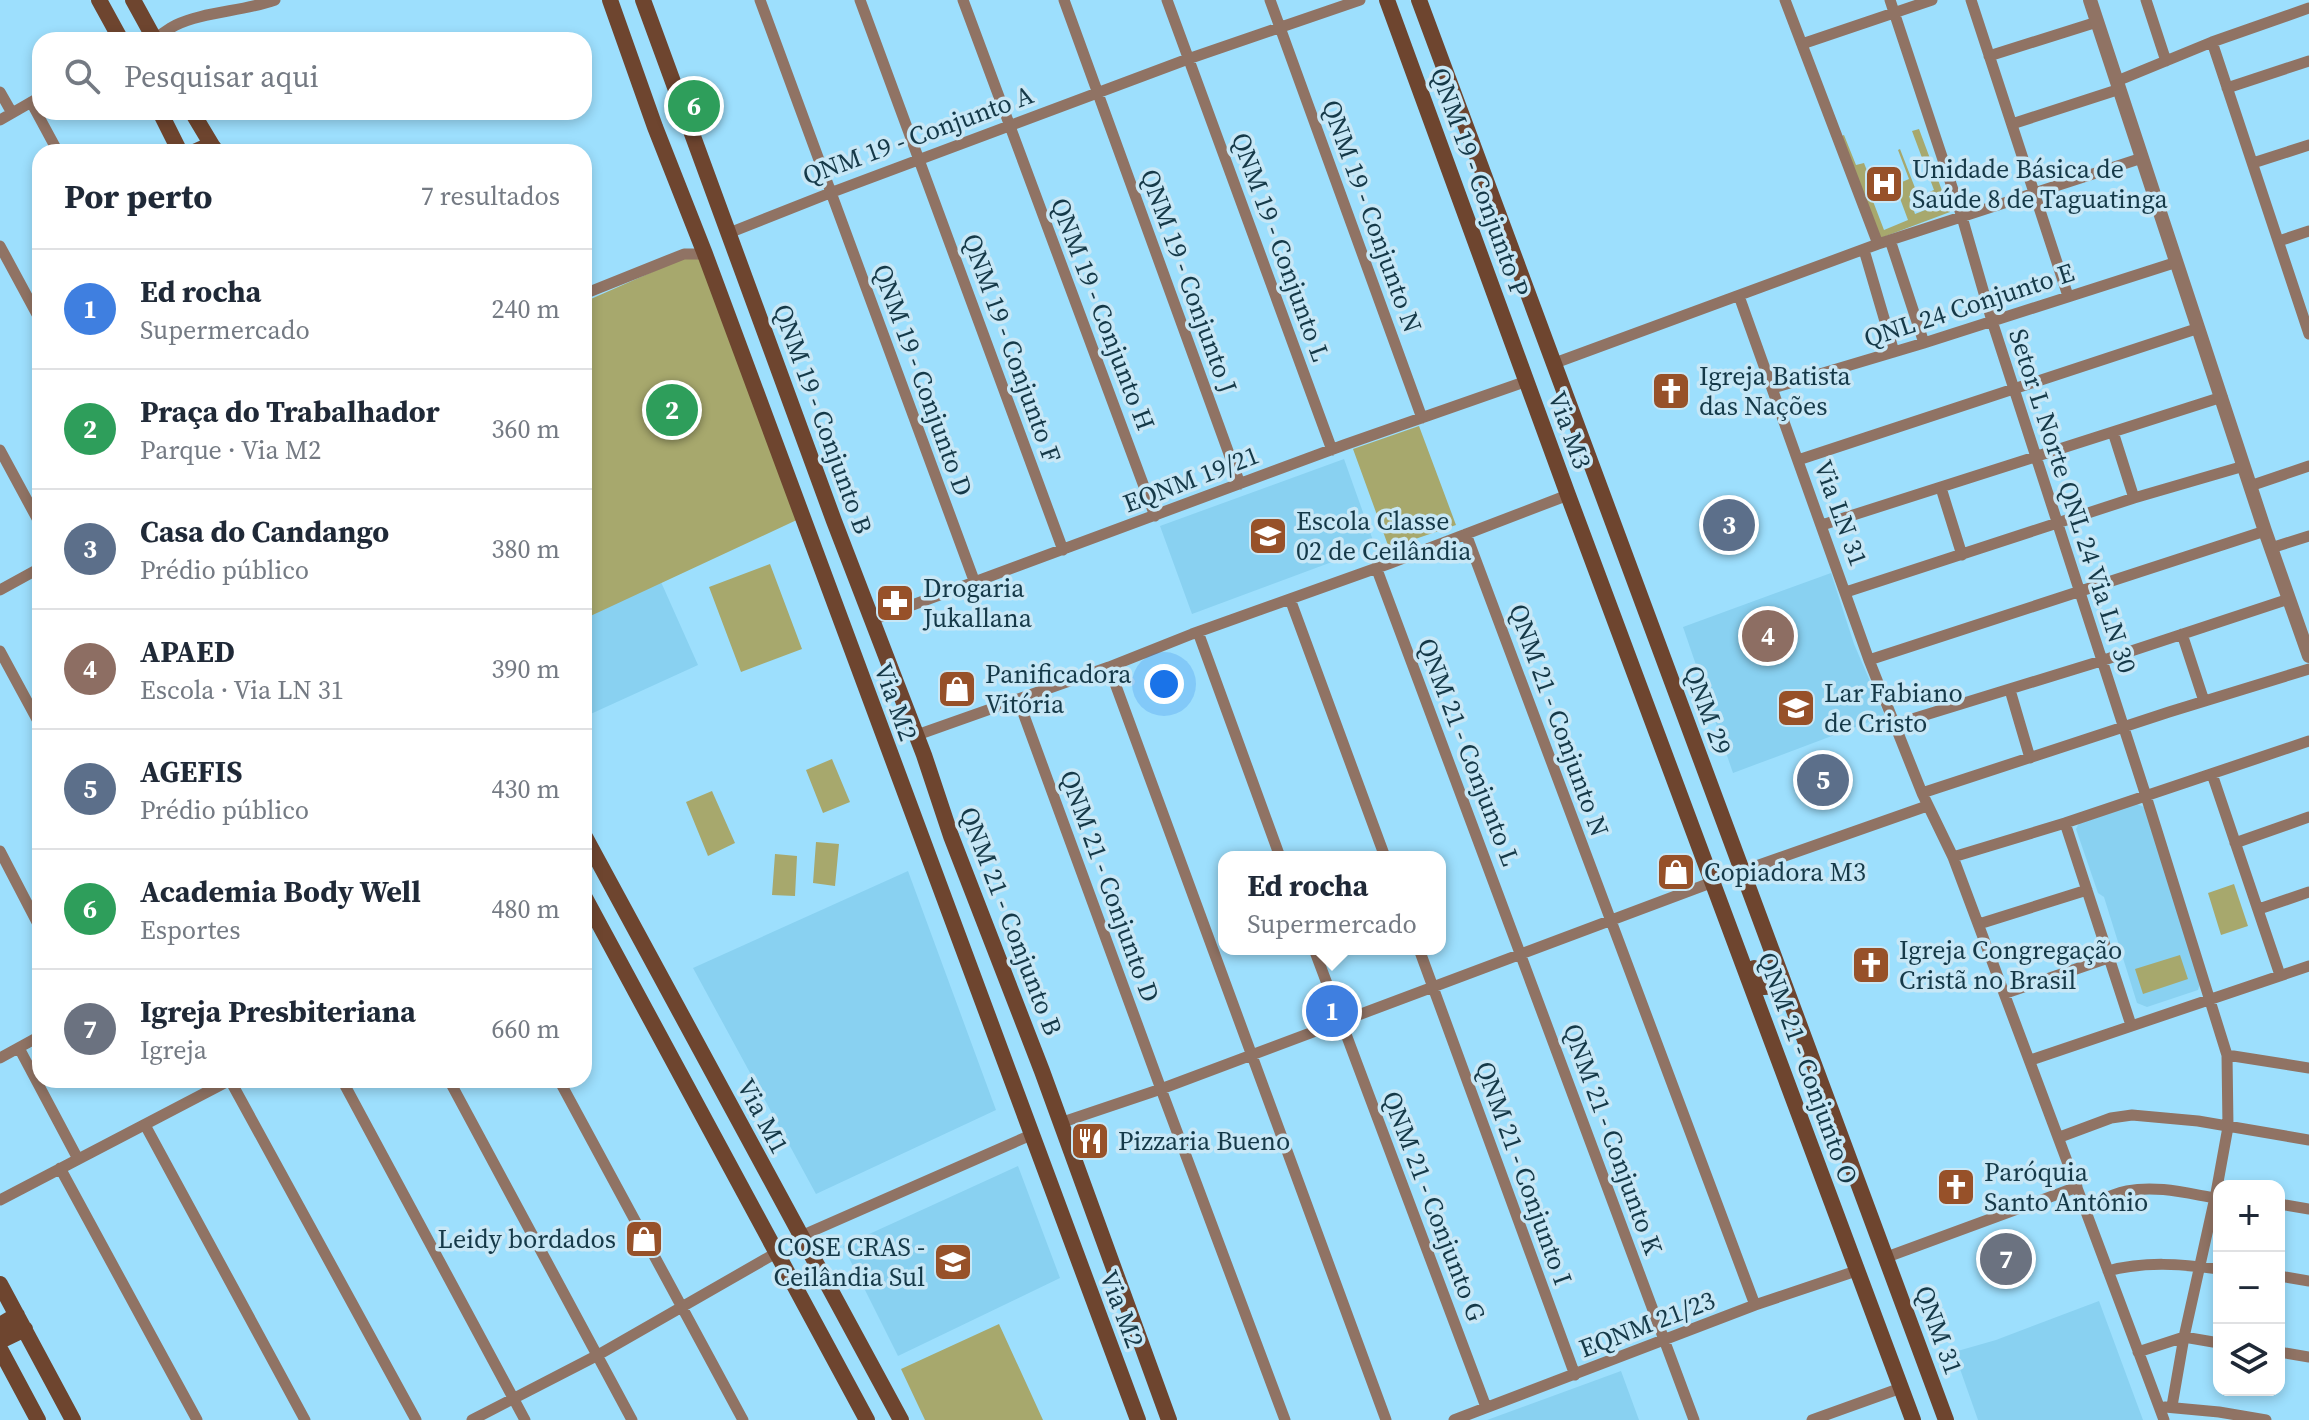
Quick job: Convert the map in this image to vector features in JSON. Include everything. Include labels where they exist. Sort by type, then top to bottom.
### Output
[{"type":"main road","points":[[99,0],[117,32]]},
{"type":"main road","points":[[133,0],[150,32]]},
{"type":"main road","name":"Via M2","points":[[610,0],[1136,1415]]},
{"type":"main road","points":[[643,0],[729,233]]},
{"type":"main road","points":[[1387,0],[1406,29],[1425,78],[1438,78],[1445,69]]},
{"type":"main road","name":"QNM 19 - Conjunto P","points":[[1387,0],[1527,381]]},
{"type":"main road","points":[[1419,0],[1543,336]]},
{"type":"main road","points":[[164,120],[176,144]]},
{"type":"main road","points":[[178,144],[196,134],[196,120]]},
{"type":"main road","points":[[197,120],[211,144]]},
{"type":"main road","name":"QNM 19 - Conjunto B","points":[[729,233],[872,620]]},
{"type":"main road","points":[[1488,273],[1496,259],[1508,263],[1526,311],[1543,336]]},
{"type":"main road","name":"QNM 29","points":[[1543,336],[1887,1257]]},
{"type":"main road","name":"Via M3","points":[[1527,381],[1577,515]]},
{"type":"main road","points":[[1577,515],[1598,547],[1616,596],[1631,596],[1637,586]]},
{"type":"main road","points":[[1577,515],[1714,885],[1738,925],[1759,983],[1764,987],[1773,987],[1778,984],[1781,975]]},
{"type":"main road","points":[[811,542],[834,521]]},
{"type":"main road","points":[[811,542],[842,539]]},
{"type":"main road","name":"Via M2","points":[[872,620],[917,735]]},
{"type":"main road","name":"QNM 21 - Conjunto B","points":[[917,735],[1163,1414]]},
{"type":"main road","points":[[1682,795],[1689,782],[1701,783],[1720,829],[1735,852]]},
{"type":"main road","points":[[921,839],[949,829]]},
{"type":"main road","name":"Via M1","points":[[592,850],[901,1420]]},
{"type":"main road","name":"QNM 21 - Conjunto O","points":[[1714,885],[1856,1271]]},
{"type":"main road","points":[[592,911],[867,1420]]},
{"type":"main road","points":[[595,917],[614,935],[637,972],[648,971],[650,958]]},
{"type":"main road","points":[[642,1003],[641,996],[645,990],[658,989],[682,1032],[701,1052]]},
{"type":"main road","points":[[1823,1176],[1831,1167],[1842,1167],[1862,1216],[1880,1240]]},
{"type":"main road","name":"QNM 31","points":[[1887,1257],[1946,1420]]},
{"type":"main road","points":[[1856,1271],[1913,1420]]},
{"type":"main road","points":[[0,1284],[73,1420]]},
{"type":"main road","points":[[0,1325],[21,1322]]},
{"type":"main road","points":[[0,1341],[21,1322]]},
{"type":"main road","points":[[0,1349],[38,1420]]},
{"type":"main road","points":[[1901,1388],[1916,1408],[1920,1420]]},
{"type":"main road","points":[[1136,1415],[1163,1414]]},
{"type":"street","points":[[166,32],[191,20],[275,0]]},
{"type":"street","name":"QNM 19 - Conjunto D","points":[[760,0],[975,583]]},
{"type":"street","name":"QNM 19 - Conjunto F","points":[[860,0],[1063,550]]},
{"type":"street","name":"QNM 19 - Conjunto H","points":[[963,0],[1155,516]]},
{"type":"street","name":"QNM 19 - Conjunto J","points":[[1064,0],[1240,484]]},
{"type":"street","name":"QNM 19 - Conjunto L","points":[[1167,0],[1332,450]]},
{"type":"street","name":"QNM 19 - Conjunto N","points":[[1270,0],[1422,418]]},
{"type":"street","name":"QNM 19 - Conjunto A","points":[[729,233],[1188,59],[1360,0]]},
{"type":"street","points":[[1785,0],[1924,343]]},
{"type":"street","name":"Setor L Norte QNL 24 Via LN 30","points":[[1890,0],[1962,217],[1992,321],[2227,1055],[2228,1127],[2219,1180]]},
{"type":"street","points":[[1802,44],[1932,0]]},
{"type":"street","points":[[1971,0],[2068,296]]},
{"type":"street","points":[[2090,0],[2265,531],[2289,599],[2303,619],[2309,656]]},
{"type":"street","points":[[2146,0],[2166,61]]},
{"type":"street","points":[[2012,124],[2118,85],[2166,61],[2305,6]]},
{"type":"street","points":[[1989,56],[2097,22]]},
{"type":"street","points":[[2212,42],[2305,309],[2309,334]]},
{"type":"street","points":[[2227,88],[2309,61]]},
{"type":"street","points":[[0,92],[12,113]]},
{"type":"street","points":[[0,120],[32,102]]},
{"type":"street","points":[[44,120],[55,144]]},
{"type":"street","points":[[2253,163],[2309,145]]},
{"type":"street","points":[[1555,363],[1884,242],[2142,158]]},
{"type":"street","points":[[2279,241],[2309,231]]},
{"type":"street","points":[[684,254],[697,234]]},
{"type":"street","points":[[0,246],[32,305]]},
{"type":"street","points":[[1864,250],[1894,352]]},
{"type":"street","points":[[592,291],[684,254],[705,254]]},
{"type":"street","name":"QNL 24 Conjunto E","points":[[1773,388],[2177,262]]},
{"type":"street","name":"Via LN 31","points":[[1739,296],[1869,660],[1927,806],[1953,857],[2006,993],[2138,1352],[2166,1407],[2164,1420]]},
{"type":"street","points":[[1798,460],[2199,328]]},
{"type":"street","name":"EQNM 19/21","points":[[872,620],[1527,381]]},
{"type":"street","points":[[1822,525],[2222,397]]},
{"type":"street","points":[[2113,432],[2134,498]]},
{"type":"street","points":[[0,450],[32,509]]},
{"type":"street","points":[[1846,592],[2134,498],[2244,466]]},
{"type":"street","points":[[2250,486],[2309,466]]},
{"type":"street","points":[[1941,488],[1962,555]]},
{"type":"street","points":[[917,735],[1109,667],[1568,495]]},
{"type":"street","points":[[1869,660],[2265,531]]},
{"type":"street","name":"QNM 21 - Conjunto N","points":[[1466,534],[1755,1305]]},
{"type":"street","points":[[2271,548],[2309,536]]},
{"type":"street","name":"QNM 21 - Conjunto L","points":[[1376,567],[1521,953]]},
{"type":"street","points":[[0,590],[32,572]]},
{"type":"street","points":[[1290,599],[1383,851]]},
{"type":"street","points":[[1896,724],[2289,599]]},
{"type":"street","points":[[1198,632],[1278,851]]},
{"type":"street","points":[[2182,634],[2204,701]]},
{"type":"street","points":[[0,651],[32,710]]},
{"type":"street","points":[[1109,667],[1386,1420]]},
{"type":"street","points":[[1922,793],[2309,669]]},
{"type":"street","points":[[2010,690],[2030,758]]},
{"type":"street","name":"QNM 21 - Conjunto D","points":[[1018,699],[1285,1420]]},
{"type":"street","points":[[1953,857],[2309,741]]},
{"type":"street","points":[[2212,774],[2280,975]]},
{"type":"street","points":[[1742,871],[1927,806]]},
{"type":"street","points":[[2235,843],[2309,817]]},
{"type":"street","points":[[2065,823],[2131,1025]]},
{"type":"street","points":[[0,851],[32,913]]},
{"type":"street","points":[[1060,1123],[1161,1089],[1521,953],[1714,885]]},
{"type":"street","points":[[1979,924],[2087,890]]},
{"type":"street","points":[[2259,909],[2309,892]]},
{"type":"street","name":"QNM 21 - Conjunto K","points":[[1521,953],[1694,1420]]},
{"type":"street","name":"QNM 21 - Conjunto G","points":[[1316,955],[1486,1407]]},
{"type":"street","name":"QNM 21 - Conjunto I","points":[[1421,955],[1575,1375]]},
{"type":"street","points":[[2006,993],[2108,958]]},
{"type":"street","points":[[2031,1060],[2309,966]]},
{"type":"street","points":[[0,1058],[32,1041]]},
{"type":"street","points":[[19,1048],[32,1072]]},
{"type":"street","points":[[2227,1055],[2309,1068]]},
{"type":"street","points":[[40,1088],[78,1159]]},
{"type":"street","points":[[0,1200],[215,1088]]},
{"type":"street","points":[[234,1088],[416,1420]]},
{"type":"street","points":[[346,1088],[525,1420]]},
{"type":"street","points":[[453,1088],[632,1420]]},
{"type":"street","points":[[563,1088],[743,1420]]},
{"type":"street","points":[[2060,1137],[2111,1118],[2132,1115],[2173,1117],[2309,1140]]},
{"type":"street","points":[[145,1125],[305,1420]]},
{"type":"street","points":[[801,1236],[1031,1135]]},
{"type":"street","points":[[60,1168],[197,1420]]},
{"type":"street","points":[[1887,1257],[2077,1187]]},
{"type":"street","points":[[2086,1207],[2115,1194],[2136,1190],[2213,1195]]},
{"type":"street","points":[[2285,1205],[2309,1209]]},
{"type":"street","name":"Setor L Norte QNL 24 Via LN 30","points":[[2166,1407],[2213,1212]]},
{"type":"street","points":[[472,1420],[598,1355],[776,1253]]},
{"type":"street","points":[[2108,1271],[2150,1263],[2213,1268]]},
{"type":"street","name":"EQNM 21/23","points":[[1454,1420],[1755,1305],[1856,1271]]},
{"type":"street","points":[[2285,1277],[2309,1281]]},
{"type":"street","points":[[2138,1352],[2184,1337],[2213,1342]]},
{"type":"street","points":[[2285,1353],[2309,1357]]},
{"type":"street","points":[[1812,1420],[1901,1388]]},
{"type":"street","points":[[2166,1407],[2266,1420]]},
{"type":"shaded area","name":"Escola Classe 02 de Ceilândia","points":[[1344,459],[1375,546],[1192,614],[1160,526]]},
{"type":"shaded area","points":[[1831,573],[1854,644],[1885,716],[1733,773],[1683,627]]},
{"type":"shaded area","points":[[661,582],[698,665],[592,713],[592,614]]},
{"type":"shaded area","points":[[2135,803],[2146,808],[2201,981],[2198,990],[2147,1007],[2137,1003],[2104,897],[2098,893],[2076,829],[2080,821]]},
{"type":"shaded area","points":[[908,871],[996,1110],[816,1194],[693,968]]},
{"type":"shaded area","name":"COSE CRAS - Ceilândia Sul","points":[[1018,1166],[1060,1278],[898,1356],[843,1246]]},
{"type":"shaded area","points":[[2099,1301],[2143,1420],[1978,1420],[1954,1352],[1996,1340]]},
{"type":"shaded area","points":[[1621,1371],[1639,1420],[1487,1420]]},
{"type":"green space","points":[[1919,129],[1950,212],[1878,239],[1839,137],[1844,135],[1856,165],[1864,163],[1876,194],[1871,196],[1884,230],[1908,220],[1895,185],[1909,179],[1900,149],[1917,193],[1909,196],[1915,214],[1933,207],[1927,193],[1934,190],[1912,131]]},
{"type":"green space","points":[[693,254],[700,255],[801,518],[592,615],[592,298]]},
{"type":"green space","points":[[1419,426],[1456,525],[1389,548],[1353,449]]},
{"type":"green space","points":[[770,564],[802,649],[741,672],[709,587]]},
{"type":"green space","points":[[832,759],[850,802],[823,813],[806,770]]},
{"type":"green space","points":[[712,791],[735,843],[708,856],[686,802]]},
{"type":"green space","points":[[816,842],[839,844],[835,886],[813,883]]},
{"type":"green space","points":[[775,854],[797,856],[795,896],[772,895]]},
{"type":"green space","points":[[2234,884],[2248,926],[2221,935],[2208,893]]},
{"type":"green space","points":[[2180,955],[2188,979],[2143,994],[2135,969]]},
{"type":"green space","points":[[999,1324],[1043,1420],[925,1420],[901,1369]]},
{"type":"place","name":"Academia Body Well","points":[[694,106]]},
{"type":"place","name":"Unidade Básica de Saúde 8 de Taguatinga","points":[[1884,184]]},
{"type":"place","name":"Igreja Batista das Nações","points":[[1671,391]]},
{"type":"place","name":"Praça do Trabalhador","points":[[672,410]]},
{"type":"place","name":"Casa do Candango","points":[[1729,525]]},
{"type":"place","name":"Escola Classe 02 de Ceilândia","points":[[1268,536]]},
{"type":"place","name":"Drogaria Jukallana","points":[[895,603]]},
{"type":"place","name":"APAED","points":[[1768,636]]},
{"type":"place","name":"Panificadora Vitória","points":[[957,689]]},
{"type":"place","name":"Lar Fabiano de Cristo","points":[[1796,708]]},
{"type":"place","name":"AGEFIS","points":[[1823,780]]},
{"type":"place","name":"Copiadora M3","points":[[1676,872]]},
{"type":"place","name":"Igreja Congregação Cristã no Brasil","points":[[1871,965]]},
{"type":"place","name":"Ed rocha","points":[[1332,1011]]},
{"type":"place","name":"Pizzaria Bueno","points":[[1090,1141]]},
{"type":"place","name":"Paróquia Santo Antônio","points":[[1956,1187]]},
{"type":"place","name":"Leidy bordados","points":[[644,1239]]},
{"type":"place","name":"Igreja Presbiteriana","points":[[2006,1259]]},
{"type":"place","name":"COSE CRAS - Ceilândia Sul","points":[[953,1262]]}]
